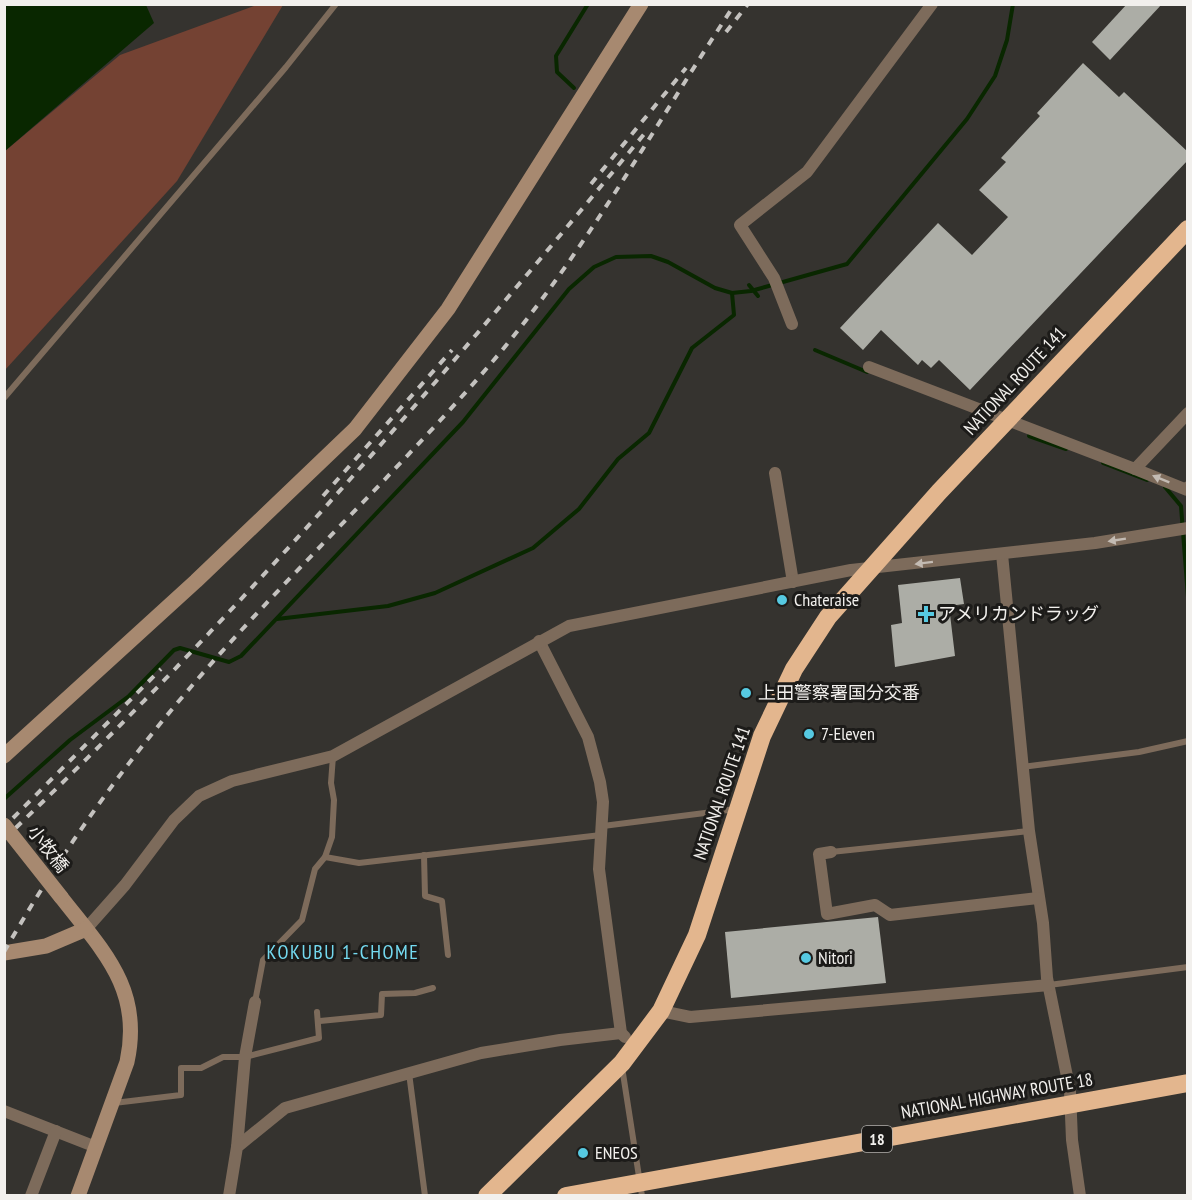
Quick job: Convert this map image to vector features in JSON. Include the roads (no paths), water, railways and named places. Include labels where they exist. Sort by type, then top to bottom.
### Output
[{"type":"highway","name":"NATIONAL ROUTE 141","points":[[487,1196],[622,1064],[661,1011],[697,935],[736,809],[762,736],[794,669],[834,609],[870,567],[1188,229]]},
{"type":"highway","name":"NATIONAL HIGHWAY ROUTE 18","points":[[566,1196],[641,1189],[1188,1083]]},
{"type":"street","points":[[4,756],[196,581],[355,429],[448,309],[641,4]]},
{"type":"street","points":[[792,324],[777,283],[740,225],[807,172],[932,4]]},
{"type":"street","points":[[869,367],[1188,489]]},
{"type":"street","points":[[1135,469],[1188,413]]},
{"type":"street","points":[[775,473],[793,582]]},
{"type":"street","points":[[4,953],[21,952],[46,946],[86,929],[125,885],[174,820],[199,796],[232,781],[333,756],[569,626],[870,567],[1002,554],[1181,529]]},
{"type":"street","points":[[1002,554],[1021,767],[1049,985],[1071,1105],[1072,1140],[1080,1196]]},
{"type":"street","points":[[539,641],[588,737],[600,782],[602,831],[599,869],[621,1033],[636,1045]]},
{"type":"street","name":"小牧橋","points":[[4,825],[111,961],[126,991],[132,1041],[113,1103],[78,1196]]},
{"type":"street","points":[[831,852],[819,854],[826,914],[875,905],[890,915],[1038,898]]},
{"type":"street","points":[[661,1011],[690,1017],[1049,985]]},
{"type":"street","points":[[229,1196],[237,1147],[245,1057],[255,1002]]},
{"type":"street","points":[[237,1147],[285,1108],[481,1053],[621,1033]]},
{"type":"street","points":[[4,1111],[96,1147]]},
{"type":"street","points":[[31,1196],[56,1131]]},
{"type":"lane","points":[[4,398],[286,67],[336,4]]},
{"type":"lane","points":[[1021,767],[1139,753],[1188,741]]},
{"type":"lane","points":[[255,1002],[263,960],[302,920],[315,869],[325,857],[332,837],[333,756]]},
{"type":"lane","points":[[325,857],[359,862],[424,855],[602,831],[736,809]]},
{"type":"lane","points":[[831,852],[1029,831]]},
{"type":"lane","points":[[424,855],[425,896],[442,901],[448,955]]},
{"type":"lane","points":[[1049,985],[1188,967]]},
{"type":"lane","points":[[320,1022],[381,1015],[382,993],[415,993],[433,988]]},
{"type":"lane","points":[[113,1103],[181,1095],[181,1068],[201,1068],[223,1057],[245,1057],[319,1038],[320,1022],[317,1012]]},
{"type":"lane","points":[[622,1064],[641,1189]]},
{"type":"lane","points":[[409,1073],[425,1196]]},
{"type":"waterway","points":[[574,88],[557,72],[556,56],[588,4]]},
{"type":"waterway","points":[[4,799],[70,740],[129,696],[174,650],[180,648],[229,662],[241,656],[463,422],[569,289],[594,267],[616,257],[651,256],[668,262],[715,288],[732,293],[751,291],[847,264],[967,119],[995,76],[1007,40],[1013,4]]},
{"type":"waterway","points":[[749,285],[758,296]]},
{"type":"waterway","points":[[277,619],[388,606],[435,593],[533,548],[579,509],[618,459],[649,433],[692,348],[734,315],[732,293]]},
{"type":"waterway","points":[[815,350],[867,372]]},
{"type":"waterway","points":[[1029,436],[1066,449]]},
{"type":"waterway","points":[[1103,463],[1147,480]]},
{"type":"waterway","points":[[1165,487],[1181,506],[1188,597]]},
{"type":"railway","points":[[4,952],[44,885],[88,819],[159,725],[258,612],[450,410],[522,325],[617,190],[735,4]]},
{"type":"railway","points":[[726,32],[748,4]]},
{"type":"railway","points":[[591,184],[686,68]]},
{"type":"railway","points":[[4,839],[173,671],[335,496],[492,316],[645,133]]},
{"type":"railway","points":[[323,496],[452,350]]},
{"type":"railway","points":[[13,818],[161,669]]},
{"type":"place","name":"Chateraise","points":[[782,600]]},
{"type":"place","name":"アメリカンドラッグ","points":[[926,614]]},
{"type":"place","name":"上田警察署国分交番","points":[[746,693]]},
{"type":"place","name":"7-Eleven","points":[[809,734]]},
{"type":"place","name":"Nitori","points":[[806,958]]},
{"type":"place","name":"ENEOS","points":[[583,1153]]},
{"type":"district","name":"KOKUBU 1-CHOME","points":[[343,952]]}]
